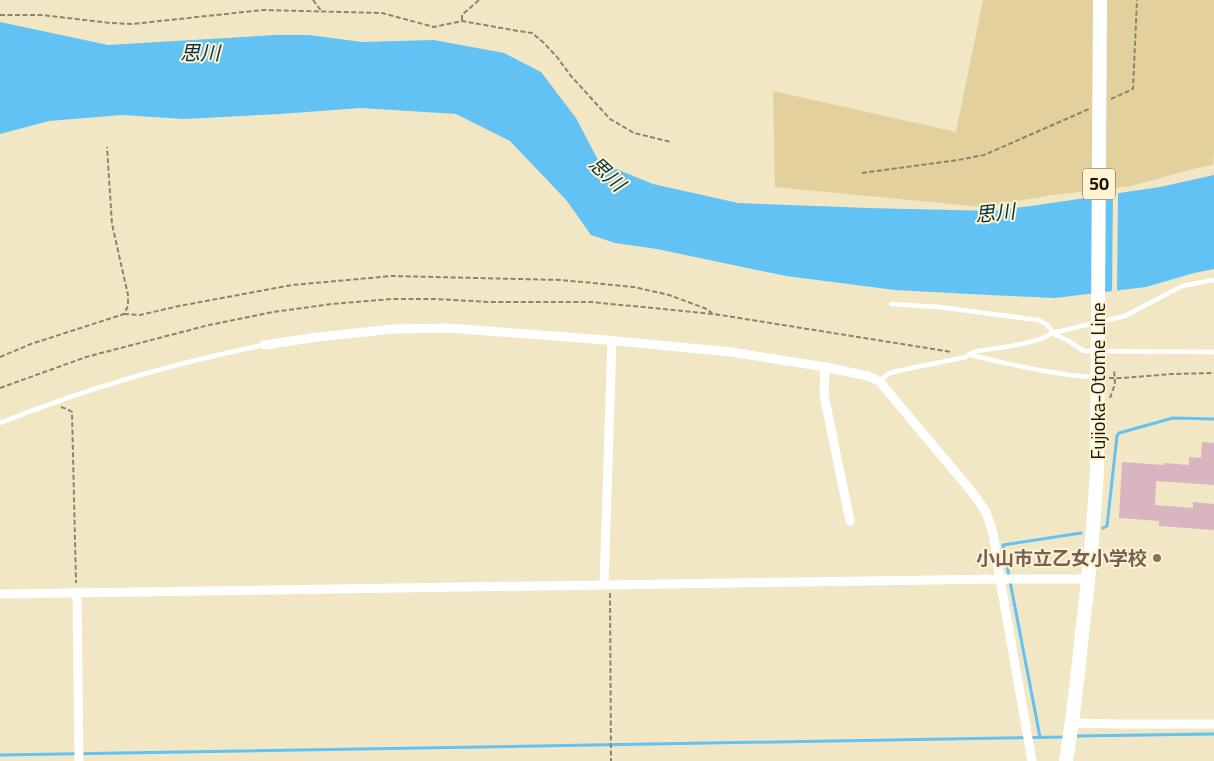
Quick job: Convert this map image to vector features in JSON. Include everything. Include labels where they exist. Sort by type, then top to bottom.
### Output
[{"type":"main road","name":"Fujioka-Otome Line","points":[[1066,761],[1089,579],[1098,469],[1100,0]]},
{"type":"street","points":[[264,345],[384,330],[449,328],[612,340],[731,352],[825,367],[868,376],[879,381],[972,492],[986,512],[993,533],[1032,761]]},
{"type":"street","points":[[607,584],[612,340]]},
{"type":"street","points":[[825,367],[824,395],[850,521]]},
{"type":"street","points":[[0,594],[607,584],[1089,579]]},
{"type":"street","points":[[76,592],[79,761]]},
{"type":"street","points":[[1072,723],[1214,724]]},
{"type":"lane","points":[[879,381],[896,371],[966,357],[977,351],[1034,341],[1047,337],[1052,333],[1125,316],[1182,286],[1214,280]]},
{"type":"lane","points":[[891,304],[939,307],[1038,320],[1051,328],[1052,333],[1084,351],[1214,352]]},
{"type":"lane","points":[[0,423],[88,391],[206,358],[264,345]]},
{"type":"lane","points":[[969,354],[1076,376],[1098,372]]},
{"type":"path","points":[[313,0],[322,12]]},
{"type":"path","points":[[462,21],[462,15],[479,0]]},
{"type":"path","points":[[1107,100],[1133,89],[1137,0]]},
{"type":"path","points":[[0,14],[42,15],[132,24],[263,10],[382,12],[434,27],[462,21],[532,33],[557,57],[570,76],[610,120],[634,133],[671,142]]},
{"type":"path","points":[[862,173],[958,160],[984,154],[1090,108]]},
{"type":"path","points":[[107,147],[112,224],[128,295],[128,306],[124,314]]},
{"type":"path","points":[[0,357],[31,344],[124,314],[140,315],[292,285],[392,276],[543,279],[634,287],[669,295],[714,314]]},
{"type":"path","points":[[1116,378],[1172,374],[1214,374]]},
{"type":"path","points":[[50,405],[72,412],[76,592]]},
{"type":"path","points":[[607,584],[611,761]]},
{"type":"shaded area","points":[[983,0],[1214,0],[1213,165],[1131,186],[1052,195],[983,207],[775,187],[773,91],[956,132]]},
{"type":"water","name":"思川","points":[[0,22],[108,45],[275,35],[309,35],[362,42],[434,40],[504,53],[541,72],[576,118],[599,162],[653,184],[738,203],[992,211],[1160,187],[1214,175],[1214,269],[1146,287],[1055,298],[895,290],[786,276],[657,249],[615,243],[591,235],[567,201],[510,141],[456,114],[361,108],[184,119],[122,115],[49,121],[0,134]]},
{"type":"pier","points":[[1118,191],[1117,293],[1112,294],[1113,192]]},
{"type":"building","points":[[1202,442],[1214,443],[1214,485],[1156,481],[1155,505],[1193,508],[1193,502],[1214,504],[1214,530],[1159,526],[1159,521],[1119,518],[1122,462],[1189,465],[1189,457],[1201,458]]},
{"type":"waterway","points":[[1103,528],[1107,526],[1117,436],[1119,433],[1173,418],[1214,419]]},
{"type":"waterway","points":[[1040,737],[1003,545],[1081,533]]},
{"type":"waterway","points":[[1075,736],[1214,734]]},
{"type":"waterway","points":[[0,755],[1066,737]]},
{"type":"place","name":"小山市立乙女小学校","points":[[1157,558]]}]
